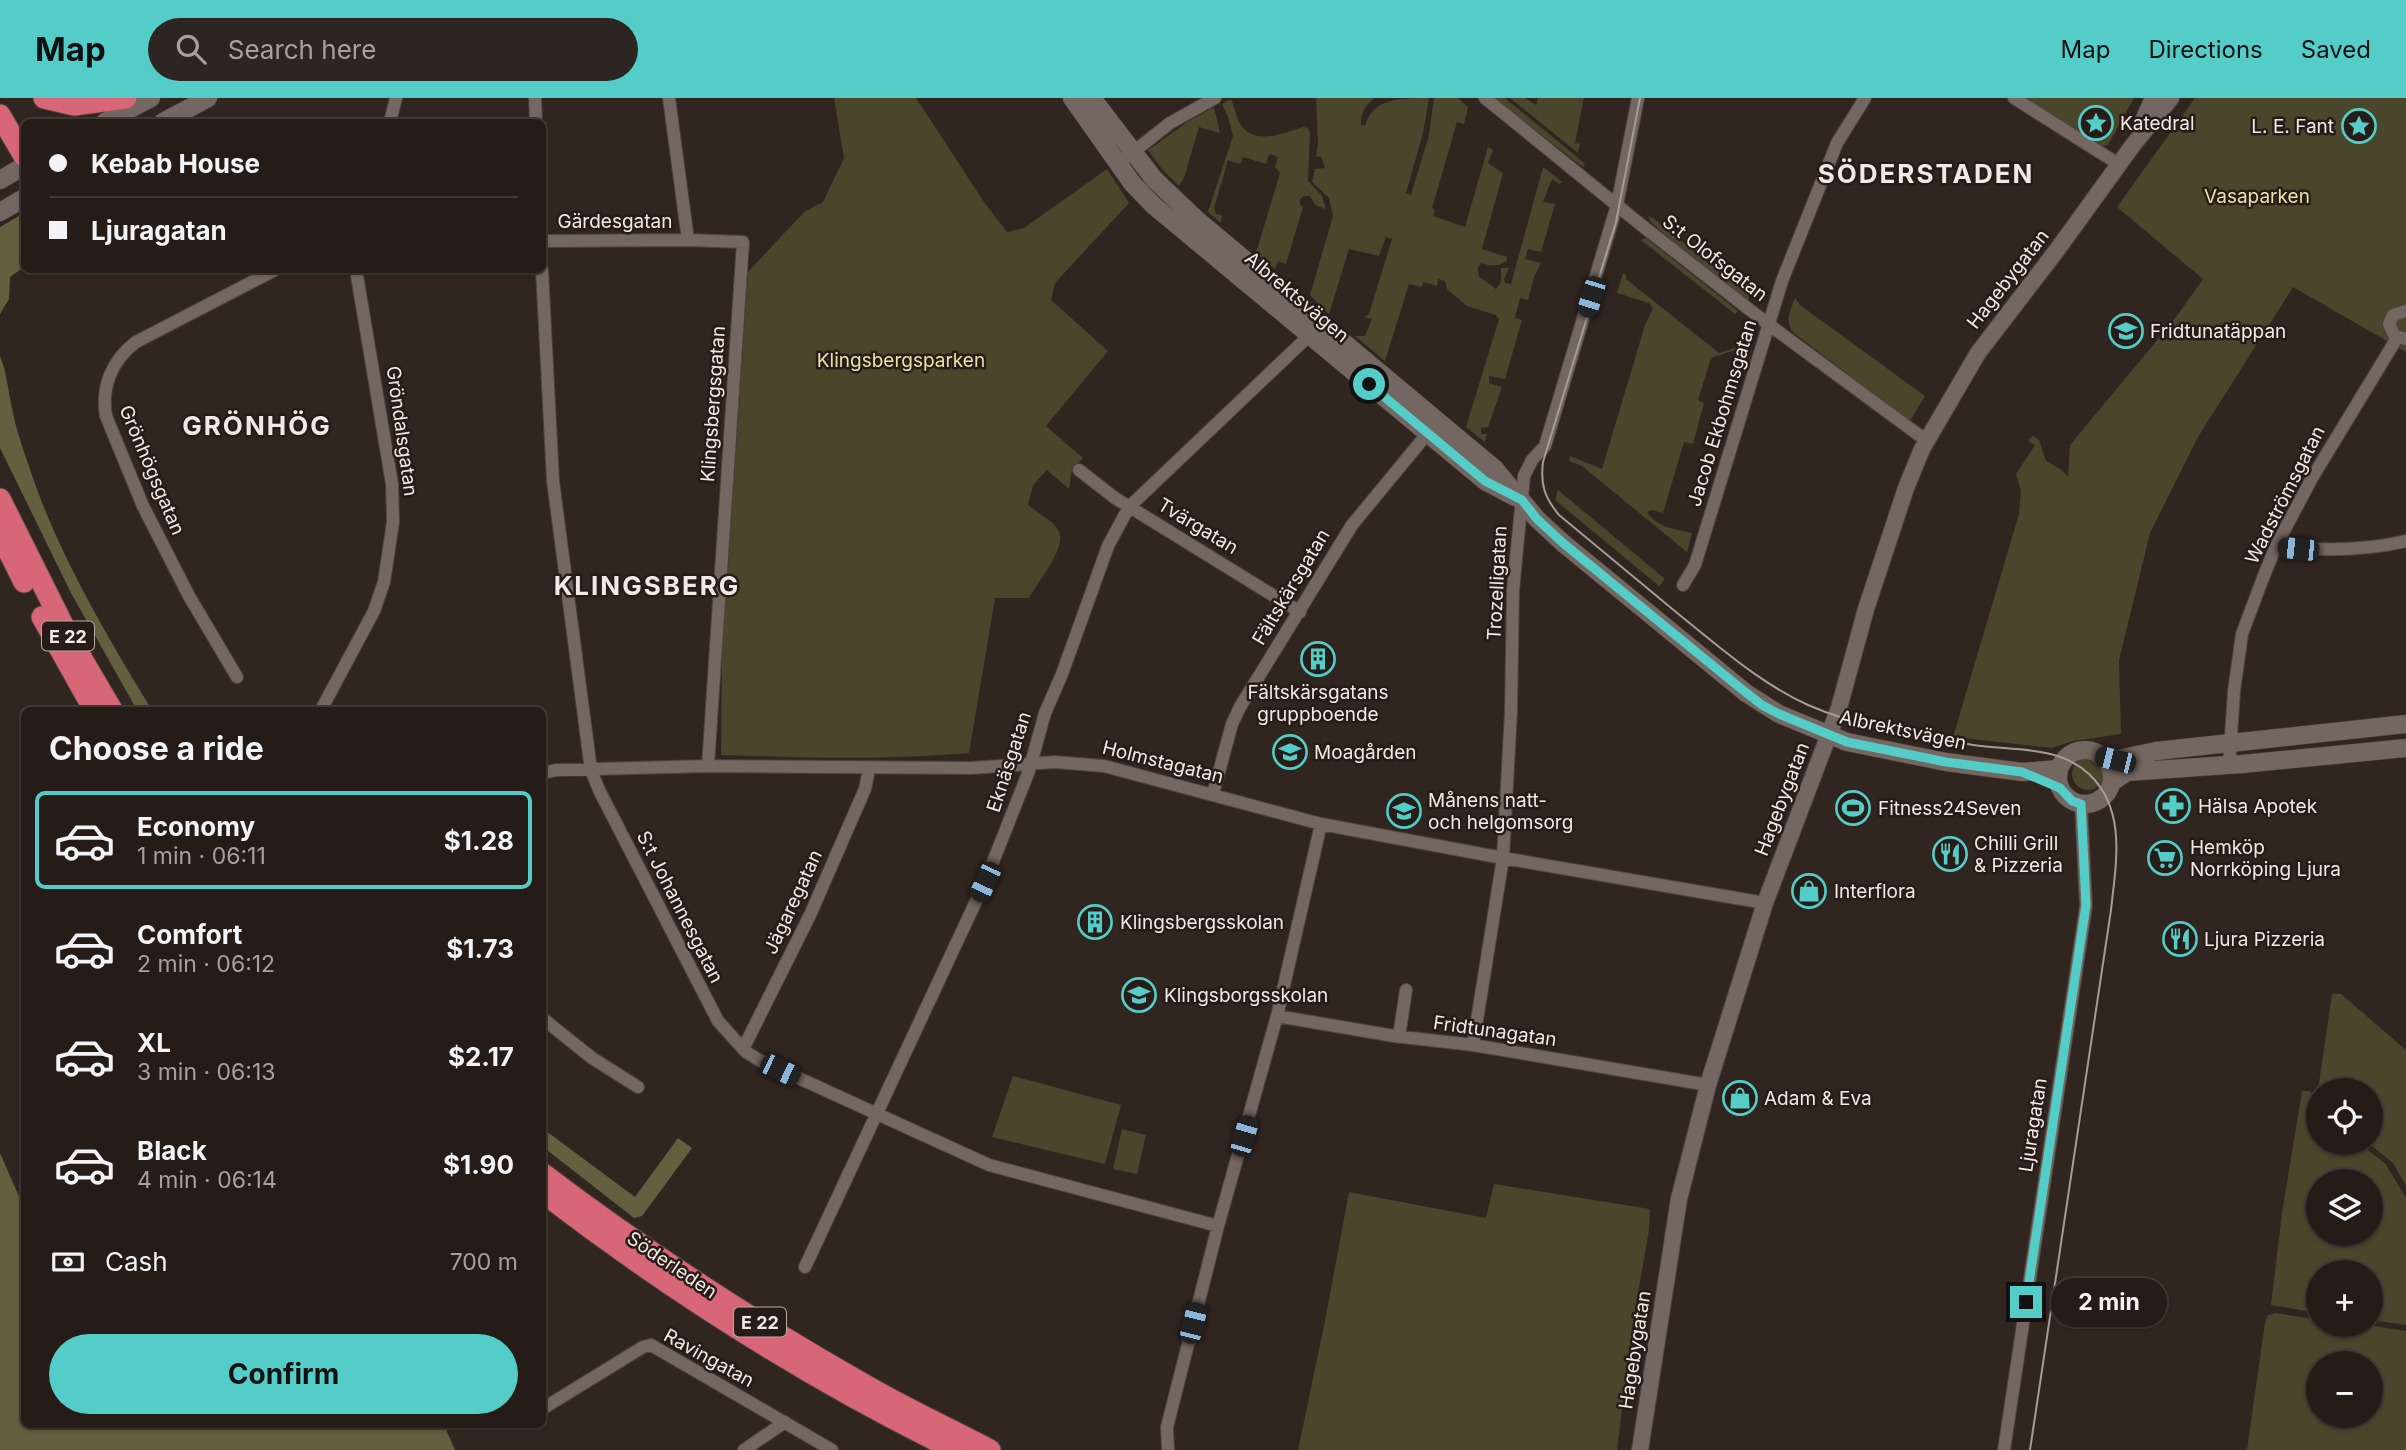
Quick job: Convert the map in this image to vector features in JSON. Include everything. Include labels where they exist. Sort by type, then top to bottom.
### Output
[{"type":"highway","points":[[4,98],[21,129]]},
{"type":"highway","points":[[44,98],[74,105],[126,98]]},
{"type":"highway","points":[[0,115],[21,151]]},
{"type":"highway","name":"E 22","points":[[0,499],[68,635],[110,707]]},
{"type":"highway","name":"E 22","points":[[0,534],[91,707]]},
{"type":"highway","points":[[0,575],[29,592]]},
{"type":"highway","name":"Söderleden","points":[[546,1175],[621,1231],[707,1289],[882,1394],[990,1450]]},
{"type":"highway","name":"Söderleden","points":[[546,1195],[680,1291],[752,1337],[830,1383],[956,1450]]},
{"type":"main road","points":[[111,119],[151,98]]},
{"type":"main road","points":[[169,119],[208,98]]},
{"type":"main road","name":"Albrektsvägen","points":[[1072,98],[1125,158],[1154,179],[1316,330],[1433,427],[1497,471],[1537,519],[1563,543],[1746,693],[1779,714],[1847,742],[1946,762],[2022,772],[2058,769]]},
{"type":"main road","name":"Albrektsvägen","points":[[1092,98],[1125,158]]},
{"type":"main road","points":[[0,180],[21,168]]},
{"type":"main road","points":[[0,212],[21,200]]},
{"type":"main road","points":[[2101,756],[2112,772],[2112,782],[2106,795],[2098,801],[2081,804],[2072,801],[2060,788],[2058,769],[2064,758],[2078,750],[2094,752],[2115,760],[2155,751],[2406,724]]},
{"type":"main road","points":[[2112,782],[2127,772],[2406,748]]},
{"type":"main road","name":"Albrektsvägen","points":[[2022,772],[2060,788]]},
{"type":"street","points":[[391,119],[396,98]]},
{"type":"street","points":[[534,98],[536,119]]},
{"type":"street","points":[[669,98],[688,240]]},
{"type":"street","points":[[1125,158],[1170,123],[1215,98]]},
{"type":"street","name":"S:t Olofsgatan","points":[[1485,98],[1644,228],[1927,441]]},
{"type":"street","name":"Trozelligatan","points":[[1473,1045],[1503,858],[1511,711],[1513,591],[1524,476],[1531,460],[1545,446],[1617,205],[1638,98]]},
{"type":"street","name":"Jacob Ekbohmsgatan","points":[[1683,585],[1695,565],[1782,281],[1837,143],[1865,98]]},
{"type":"street","points":[[2014,98],[2120,165]]},
{"type":"street","name":"Hagebygatan","points":[[2133,145],[2153,98]]},
{"type":"street","name":"Hagebygatan","points":[[1640,1450],[1675,1218],[1707,1085],[1765,903],[1829,736],[1900,507],[1927,441],[1978,353],[2171,98]]},
{"type":"street","name":"Gärdesgatan","points":[[546,241],[688,240]]},
{"type":"street","name":"Klingsbergsgatan","points":[[688,240],[743,242],[708,766]]},
{"type":"street","name":"Grönhögsgatan","points":[[237,677],[189,596],[143,506],[106,416],[103,402],[115,363],[136,342],[269,273]]},
{"type":"street","name":"Gröndalsgatan","points":[[323,707],[374,611],[384,582],[393,522],[392,484],[357,273]]},
{"type":"street","name":"S:t Johannesgatan","points":[[542,273],[554,481],[592,770],[599,790],[718,1021],[743,1049],[780,1070],[989,1165],[1218,1226]]},
{"type":"street","name":"Wadströmsgatan","points":[[2229,765],[2242,634],[2276,546],[2319,467],[2402,338],[2390,329],[2390,319],[2397,312],[2406,311]]},
{"type":"street","name":"Eknäsgatan","points":[[805,1267],[985,882],[1032,763],[1045,713],[1062,674],[1108,546],[1129,507],[1316,330]]},
{"type":"street","name":"Fältskärsgatan","points":[[1213,794],[1234,720],[1352,525],[1433,427]]},
{"type":"street","name":"Tvärgatan","points":[[1079,471],[1129,507],[1300,612]]},
{"type":"street","points":[[2276,546],[2320,551],[2385,546],[2406,541]]},
{"type":"street","name":"Holmstagatan","points":[[546,772],[708,766],[971,768],[1055,762],[1104,766],[1321,824],[1765,903]]},
{"type":"street","name":"Jägaregatan","points":[[743,1049],[810,915],[865,789],[869,769]]},
{"type":"street","name":"Ljuragatan","points":[[2004,1450],[2086,905],[2081,804]]},
{"type":"street","points":[[1168,1450],[1167,1427],[1218,1226],[1277,1016],[1321,824]]},
{"type":"street","points":[[1399,1037],[1406,990]]},
{"type":"street","name":"Fridtunagatan","points":[[1277,1016],[1399,1037],[1473,1045],[1707,1085]]},
{"type":"street","points":[[546,1021],[592,1058],[638,1087]]},
{"type":"street","name":"Ravingatan","points":[[546,1407],[643,1347],[651,1345],[832,1450]]},
{"type":"street","points":[[744,1450],[785,1422]]},
{"type":"green space","name":"Klingsbergsparken","points":[[834,98],[916,98],[984,202],[1007,232],[1024,228],[1107,169],[1129,203],[1055,283],[1051,300],[1108,351],[1046,426],[1083,458],[1072,469],[1069,489],[1047,470],[1033,485],[1028,505],[1055,526],[1060,537],[1059,545],[1056,555],[1029,598],[995,598],[969,753],[845,758],[721,755],[722,657],[748,272],[804,212],[823,202],[844,158]]},
{"type":"green space","points":[[1316,98],[1375,98],[1363,113],[1361,125],[1365,126],[1374,110],[1381,105],[1398,99],[1429,98],[1423,133],[1406,193],[1411,195],[1429,135],[1434,98],[1458,98],[1468,107],[1464,124],[1457,122],[1432,208],[1435,211],[1433,216],[1465,227],[1488,147],[1493,150],[1488,163],[1503,173],[1482,249],[1507,257],[1507,261],[1494,265],[1481,263],[1478,268],[1479,277],[1496,289],[1501,282],[1501,268],[1509,268],[1504,279],[1505,283],[1511,284],[1543,167],[1562,182],[1559,184],[1552,179],[1543,202],[1555,204],[1541,252],[1528,249],[1525,259],[1541,263],[1528,300],[1520,298],[1515,318],[1522,320],[1505,379],[1489,376],[1489,383],[1502,387],[1488,427],[1481,428],[1481,434],[1487,434],[1485,442],[1466,427],[1499,319],[1496,315],[1467,306],[1447,289],[1445,281],[1438,279],[1437,286],[1423,282],[1422,287],[1409,284],[1385,361],[1355,336],[1365,336],[1372,319],[1364,317],[1369,314],[1392,239],[1386,237],[1379,256],[1349,249],[1329,314],[1310,295],[1333,216],[1329,198],[1312,182],[1315,169],[1325,168],[1321,156],[1316,157]]},
{"type":"green space","points":[[1494,98],[1505,98],[1585,165],[1583,167]]},
{"type":"green space","points":[[1510,98],[1525,98],[1536,105],[1538,98],[1584,98],[1575,143],[1580,144],[1578,153]]},
{"type":"green space","points":[[2019,98],[2134,98],[2108,145],[2103,146],[2074,132]]},
{"type":"green space","name":"Vasaparken","points":[[2195,98],[2406,98],[2406,352],[2293,287],[2198,437],[2150,533],[2119,660],[2121,734],[2073,741],[2052,748],[1953,737],[2019,514],[2021,491],[2016,474],[2035,445],[2029,442],[2029,439],[2033,436],[2039,440],[2046,461],[2062,470],[2068,477],[2070,445],[2174,320],[2203,279],[2117,207]]},
{"type":"green space","points":[[1231,99],[1241,125],[1254,135],[1270,136],[1303,127],[1308,128],[1310,133],[1308,181],[1322,196],[1326,209],[1315,205],[1310,196],[1300,199],[1303,207],[1286,264],[1278,261],[1275,269],[1256,253],[1280,173],[1275,167],[1278,157],[1269,154],[1266,164],[1243,157],[1240,164],[1228,160],[1214,208],[1216,214],[1222,215],[1221,223],[1208,212],[1233,136],[1222,104]]},
{"type":"green space","points":[[1214,107],[1220,133],[1199,127],[1184,178],[1179,186],[1148,150]]},
{"type":"green space","points":[[1648,216],[1749,295],[1749,299],[1745,300],[1672,241]]},
{"type":"green space","points":[[1646,238],[1738,311],[1735,314],[1641,240]]},
{"type":"green space","points":[[1623,273],[1626,279],[1719,353],[1750,343],[1744,366],[1740,365],[1736,350],[1713,357],[1710,361],[1698,400],[1704,403],[1693,444],[1684,442],[1663,513],[1652,510],[1647,512],[1661,524],[1692,533],[1687,552],[1582,466],[1569,461],[1570,456],[1602,469],[1645,325],[1653,308],[1649,303],[1617,293]]},
{"type":"green space","points":[[1795,298],[1800,305],[1925,396],[1910,421],[1794,333],[1789,321]]},
{"type":"green space","points":[[1558,490],[1665,579],[1659,586],[1555,500]]},
{"type":"green space","points":[[2088,758],[2099,763],[2104,774],[2099,785],[2088,790],[2077,785],[2072,774],[2077,763]]},
{"type":"green space","points":[[2332,994],[2341,994],[2406,1050],[2406,1186],[2393,1163],[2383,1155],[2383,1078],[2320,1078]]},
{"type":"green space","points":[[1013,1076],[1121,1105],[1105,1164],[992,1137]]},
{"type":"green space","points":[[2302,1091],[2306,1091],[2306,1155],[2374,1155],[2385,1163],[2406,1198],[2406,1325],[2383,1322],[2383,1260],[2306,1260],[2306,1311],[2271,1305],[2282,1213]]},
{"type":"green space","points":[[1122,1129],[1146,1135],[1137,1174],[1113,1169]]},
{"type":"green space","points":[[1494,1184],[1650,1209],[1617,1450],[1298,1450],[1349,1192],[1486,1218]]},
{"type":"green space","points":[[2276,1313],[2306,1318],[2306,1337],[2383,1337],[2383,1327],[2406,1331],[2406,1450],[2247,1450],[2268,1315]]},
{"type":"shaded area","points":[[21,215],[21,269],[10,277],[9,299],[0,314],[0,227]]},
{"type":"shaded area","points":[[0,356],[21,442],[43,505],[70,565],[150,707],[135,707],[71,593],[0,448]]},
{"type":"shaded area","points":[[546,1131],[635,1197],[678,1138],[692,1148],[642,1216],[634,1218],[546,1149]]},
{"type":"shaded area","points":[[0,1153],[21,1201],[21,1428],[445,1428],[455,1450],[0,1450]]},
{"type":"tram line","points":[[1640,98],[1616,222],[1543,462],[1543,484],[1550,503],[1559,515],[1712,641],[1742,665],[1790,696],[1827,713],[1889,730],[1973,745],[2034,751],[2063,758],[2089,774],[2101,788],[2114,820],[2116,856],[2111,910],[2030,1450]]},
{"type":"place","name":"Katedral","points":[[2096,123]]},
{"type":"place","name":"L. E. Fant","points":[[2359,126]]},
{"type":"place","name":"Fridtunatäppan","points":[[2126,331]]},
{"type":"place","name":"Fältskärsgatans gruppboende","points":[[1318,659]]},
{"type":"place","name":"Moagården","points":[[1290,752]]},
{"type":"place","name":"Hälsa Apotek","points":[[2173,806]]},
{"type":"place","name":"Fitness24Seven","points":[[1853,808]]},
{"type":"place","name":"Månens natt- och helgomsorg","points":[[1404,811]]},
{"type":"place","name":"Chilli Grill & Pizzeria","points":[[1950,854]]},
{"type":"place","name":"Hemköp Norrköping Ljura","points":[[2165,858]]},
{"type":"place","name":"Interflora","points":[[1809,891]]},
{"type":"place","name":"Klingsbergsskolan","points":[[1095,922]]},
{"type":"place","name":"Ljura Pizzeria","points":[[2180,939]]},
{"type":"place","name":"Klingsborgsskolan","points":[[1139,995]]},
{"type":"place","name":"Adam & Eva","points":[[1740,1098]]},
{"type":"district","name":"SÖDERSTADEN","points":[[1926,173]]},
{"type":"district","name":"GRÖNHÖG","points":[[257,425]]},
{"type":"district","name":"KLINGSBERG","points":[[647,585]]},
{"type":"route","points":[[1369,384],[1485,481],[1522,500],[1545,528],[1762,705],[1847,742],[1946,762],[2022,772],[2060,788],[2065,796],[2081,804],[2086,905],[2026,1302]]}]
